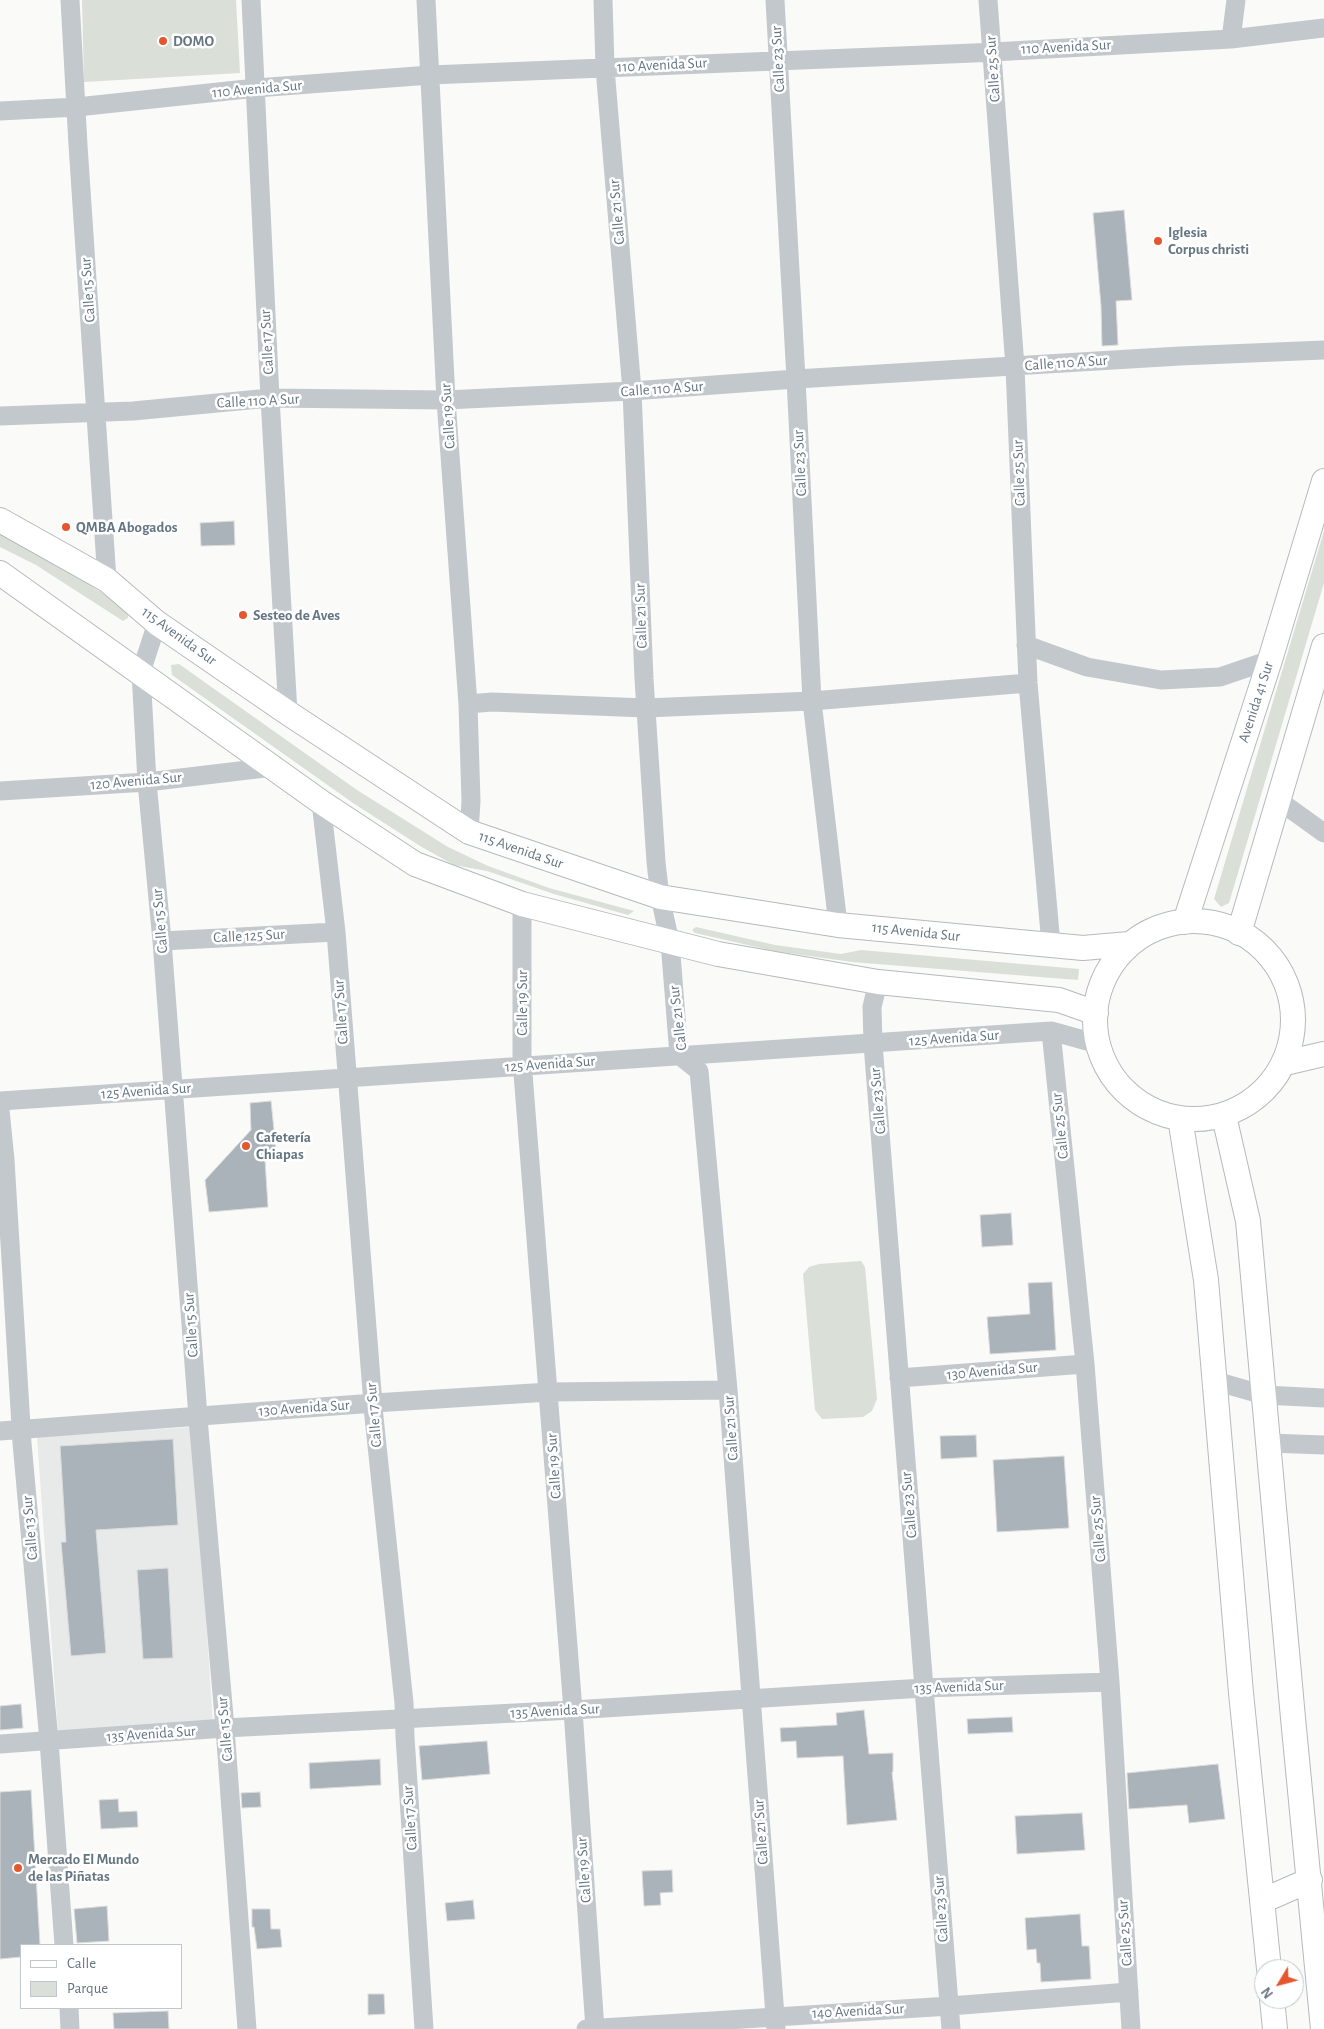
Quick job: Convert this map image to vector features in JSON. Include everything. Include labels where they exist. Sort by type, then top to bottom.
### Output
[{"type":"main road","name":"Avenida 41 Sur","points":[[1185,922],[1270,660],[1324,481]]},
{"type":"main road","name":"115 Avenida Sur","points":[[0,520],[107,580],[157,623],[288,713],[469,832],[660,897],[838,925],[1083,948],[1129,944]]},
{"type":"main road","points":[[0,573],[321,802],[415,864],[522,904],[718,954],[878,982],[1059,1000],[1096,1013]]},
{"type":"main road","points":[[1238,933],[1324,646]]},
{"type":"main road","points":[[1185,922],[1202,922],[1222,925],[1238,933],[1252,940],[1274,962],[1290,995],[1293,1030],[1284,1062],[1268,1088],[1244,1107],[1224,1116],[1193,1120],[1180,1118],[1166,1115],[1136,1101],[1114,1078],[1098,1044],[1096,1013],[1098,995],[1112,966],[1129,944],[1154,929],[1185,922]]},
{"type":"main road","points":[[1284,1062],[1324,1054]]},
{"type":"main road","points":[[1224,1116],[1248,1221],[1323,2029]]},
{"type":"main road","points":[[1180,1118],[1206,1280],[1241,1693],[1268,1959]]},
{"type":"main road","points":[[1262,1901],[1310,1880]]},
{"type":"main road","points":[[1273,2009],[1275,2029]]},
{"type":"street","name":"Calle 15 Sur","points":[[70,0],[107,580]]},
{"type":"street","name":"Calle 17 Sur","points":[[251,0],[270,398],[288,713]]},
{"type":"street","name":"Calle 19 Sur","points":[[426,0],[446,400],[468,704],[471,801],[469,832]]},
{"type":"street","name":"Calle 21 Sur","points":[[603,0],[606,68],[632,391],[644,680],[656,862],[660,897],[670,942],[679,1055],[699,1070],[728,1390],[776,2022]]},
{"type":"street","name":"Calle 23 Sur","points":[[775,0],[812,701],[838,925]]},
{"type":"street","name":"Calle 25 Sur","points":[[988,0],[1015,367],[1028,683],[1051,945]]},
{"type":"street","points":[[1231,39],[1236,0]]},
{"type":"street","name":"110 Avenida Sur","points":[[0,111],[77,106],[256,88],[430,75],[992,52],[1231,39],[1324,28]]},
{"type":"street","name":"Calle 110 A Sur","points":[[0,416],[95,414],[270,398],[446,400],[632,391],[796,379],[1180,356],[1324,350]]},
{"type":"street","name":"Calle 15 Sur","points":[[157,623],[141,672],[147,782],[162,941],[198,1416],[225,1728],[247,2029]]},
{"type":"street","points":[[1026,645],[1087,667],[1161,680],[1220,676],[1270,660]]},
{"type":"street","points":[[468,704],[492,702],[646,708],[812,701],[1028,683]]},
{"type":"street","name":"120 Avenida Sur","points":[[0,792],[147,782],[272,767]]},
{"type":"street","points":[[1278,800],[1324,833]]},
{"type":"street","name":"Calle 17 Sur","points":[[321,802],[336,932],[374,1417],[404,1703],[424,2029]]},
{"type":"street","name":"Calle 19 Sur","points":[[522,904],[523,1066],[573,1710],[595,2029]]},
{"type":"street","name":"Calle 125 Sur","points":[[162,941],[336,932]]},
{"type":"street","name":"Calle 23 Sur","points":[[878,982],[872,1007],[873,1044],[951,2029]]},
{"type":"street","name":"Calle 25 Sur","points":[[1051,1031],[1084,1364],[1110,1682],[1131,2029]]},
{"type":"street","name":"125 Avenida Sur","points":[[0,1100],[1051,1031],[1098,1044]]},
{"type":"street","name":"Calle 13 Sur","points":[[0,1110],[5,1160],[21,1430],[50,1741],[64,1944]]},
{"type":"street","name":"130 Avenida Sur","points":[[899,1378],[1084,1364]]},
{"type":"street","points":[[1215,1380],[1264,1395],[1324,1398]]},
{"type":"street","name":"130 Avenida Sur","points":[[0,1431],[549,1392],[728,1390]]},
{"type":"street","points":[[1269,1443],[1324,1445]]},
{"type":"street","name":"135 Avenida Sur","points":[[0,1744],[225,1728],[404,1720],[924,1688],[1110,1682]]},
{"type":"street","name":"140 Avenida Sur","points":[[586,2029],[776,2022],[1129,1992]]},
{"type":"street","points":[[69,2009],[70,2029]]},
{"type":"shaded area","points":[[193,1427],[213,1723],[58,1733],[37,1437]]},
{"type":"green space","points":[[82,0],[236,0],[240,73],[84,82]]},
{"type":"green space","points":[[0,531],[84,581],[128,610],[128,618],[123,621],[36,565],[0,547]]},
{"type":"green space","points":[[1324,531],[1324,583],[1229,903],[1221,907],[1214,899]]},
{"type":"green space","points":[[179,664],[357,790],[448,847],[488,866],[549,888],[634,911],[628,915],[554,894],[487,871],[454,865],[420,846],[353,803],[172,675],[171,665]]},
{"type":"green space","points":[[696,927],[775,945],[841,954],[861,950],[1079,969],[1078,980],[852,962],[774,951],[695,933],[692,930]]},
{"type":"green space","points":[[861,1261],[865,1267],[877,1399],[872,1411],[863,1417],[822,1419],[815,1410],[803,1274],[809,1267],[819,1264]]},
{"type":"building","points":[[1124,210],[1132,300],[1116,301],[1118,345],[1102,346],[1101,306],[1093,213]]},
{"type":"building","points":[[234,521],[235,545],[201,546],[200,523]]},
{"type":"building","points":[[271,1101],[277,1159],[265,1160],[268,1207],[209,1212],[205,1180],[251,1130],[250,1103]]},
{"type":"building","points":[[1011,1213],[1013,1245],[982,1247],[980,1215]]},
{"type":"building","points":[[1052,1282],[1056,1350],[990,1354],[987,1317],[1030,1314],[1028,1283]]},
{"type":"building","points":[[976,1435],[977,1457],[941,1459],[940,1436]]},
{"type":"building","points":[[173,1439],[178,1525],[96,1530],[106,1653],[71,1656],[61,1542],[66,1542],[60,1446]]},
{"type":"building","points":[[1064,1456],[1069,1528],[997,1532],[993,1460]]},
{"type":"building","points":[[168,1568],[173,1658],[143,1659],[137,1570]]},
{"type":"building","points":[[21,1704],[23,1728],[0,1730],[0,1706]]},
{"type":"building","points":[[864,1710],[869,1754],[893,1753],[892,1772],[897,1820],[847,1825],[843,1756],[797,1758],[796,1741],[781,1742],[780,1728],[837,1725],[836,1713]]},
{"type":"building","points":[[1012,1717],[1013,1732],[968,1734],[967,1719]]},
{"type":"building","points":[[487,1741],[490,1774],[422,1780],[419,1746]]},
{"type":"building","points":[[380,1759],[381,1785],[310,1789],[309,1763]]},
{"type":"building","points":[[1218,1764],[1225,1819],[1189,1823],[1187,1805],[1129,1809],[1127,1773]]},
{"type":"building","name":"Mercado El Mundo de las Piñatas","points":[[31,1790],[40,1944],[20,1944],[20,1957],[0,1959],[0,1792]]},
{"type":"building","points":[[260,1792],[261,1807],[242,1808],[241,1793]]},
{"type":"building","points":[[118,1799],[119,1812],[137,1811],[138,1827],[101,1829],[99,1800]]},
{"type":"building","points":[[1082,1813],[1085,1850],[1017,1854],[1015,1816]]},
{"type":"building","points":[[672,1870],[673,1892],[660,1893],[661,1905],[644,1906],[642,1871]]},
{"type":"building","points":[[473,1900],[475,1919],[447,1921],[445,1903]]},
{"type":"building","points":[[107,1906],[109,1941],[77,1943],[74,1909]]},
{"type":"building","points":[[252,1909],[270,1909],[271,1929],[280,1929],[282,1947],[257,1949],[254,1927],[252,1927]]},
{"type":"building","points":[[1080,1914],[1082,1946],[1089,1946],[1091,1979],[1041,1982],[1040,1963],[1037,1963],[1036,1949],[1027,1950],[1025,1918]]},
{"type":"building","points":[[368,1994],[384,1994],[385,2014],[368,2015]]},
{"type":"building","points":[[168,2011],[169,2029],[114,2029],[113,2013]]},
{"type":"place","name":"DOMO","points":[[163,41]]},
{"type":"place","name":"Iglesia Corpus christi","points":[[1158,241]]},
{"type":"place","name":"QMBA Abogados","points":[[66,527]]},
{"type":"place","name":"Sesteo de Aves","points":[[243,615]]},
{"type":"place","name":"Cafetería Chiapas","points":[[246,1146]]},
{"type":"place","name":"Mercado El Mundo de las Piñatas","points":[[18,1868]]}]
